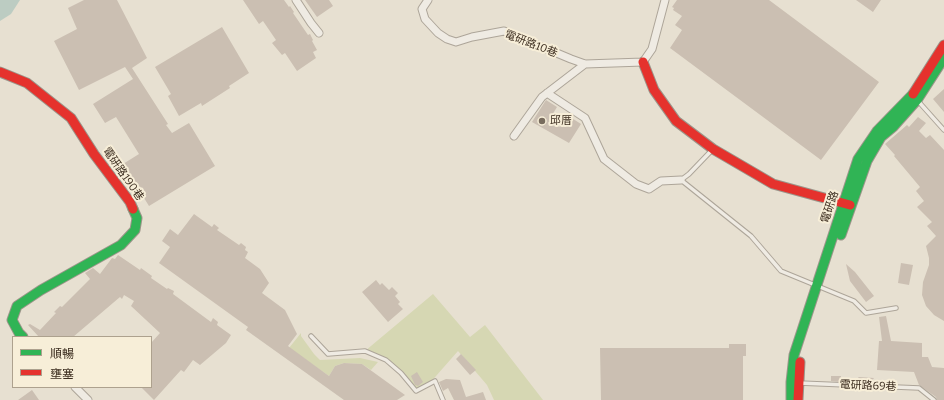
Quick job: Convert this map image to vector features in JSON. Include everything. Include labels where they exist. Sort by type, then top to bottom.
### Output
[{"type":"street","points":[[296,0],[319,33]]},
{"type":"street","name":"電研路10巷","points":[[428,0],[422,9],[425,18],[438,33],[447,39],[456,42],[472,37],[504,32],[585,64],[643,62]]},
{"type":"street","points":[[665,0],[652,49],[643,62],[654,90],[676,121],[713,149],[773,184],[848,204]]},
{"type":"street","name":"電研路","points":[[798,400],[801,354],[820,288],[848,204],[858,159],[877,131],[911,96],[944,45]]},
{"type":"street","name":"電研路","points":[[848,204],[868,161],[881,138],[917,100],[944,58]]},
{"type":"street","points":[[514,136],[530,113],[547,93],[585,64]]},
{"type":"street","name":"電研路190巷","points":[[0,72],[27,83],[71,118],[94,154],[130,202],[137,218],[134,230],[120,245],[41,290],[17,306],[12,320],[19,333],[23,336]]},
{"type":"street","points":[[547,93],[585,118],[604,159],[636,184],[649,189],[662,181],[681,180]]},
{"type":"street","name":"電研路","points":[[791,400],[794,355],[820,288]]},
{"type":"street","points":[[76,388],[88,400]]},
{"type":"lane","points":[[917,100],[944,130]]},
{"type":"lane","points":[[713,149],[689,174],[681,180],[751,236],[781,271],[854,301],[866,313],[896,308]]},
{"type":"lane","points":[[311,336],[328,354],[365,351],[386,360],[401,373],[416,390],[434,381],[443,400]]},
{"type":"lane","name":"電研路69巷","points":[[798,383],[920,388],[934,400]]},
{"type":"green space","points":[[433,294],[470,337],[485,325],[543,400],[494,400],[487,385],[458,351],[429,384],[416,391],[386,360],[365,351]]},
{"type":"green space","points":[[301,333],[301,336],[320,360],[360,358],[378,362],[371,370],[362,364],[344,363],[335,366],[329,376],[289,348]]},
{"type":"shaded area","points":[[0,0],[20,0],[11,14],[0,21]]},
{"type":"building","points":[[84,0],[117,0],[147,58],[132,68],[168,124],[166,125],[172,133],[189,123],[215,166],[149,206],[123,164],[139,154],[116,117],[105,123],[93,104],[133,79],[125,67],[79,90],[54,41],[77,29],[68,8]]},
{"type":"building","points":[[243,0],[284,0],[289,7],[290,6],[308,35],[310,34],[317,50],[313,52],[316,58],[297,71],[285,53],[282,55],[272,43],[276,40],[263,21],[259,24]]},
{"type":"building","points":[[305,0],[329,0],[333,6],[317,17]]},
{"type":"building","points":[[677,0],[769,0],[879,82],[821,160],[670,48],[682,30],[675,25],[682,16],[673,10],[674,8],[672,7]]},
{"type":"building","points":[[856,0],[881,0],[873,12]]},
{"type":"building","points":[[222,27],[249,73],[229,86],[230,88],[202,106],[201,103],[179,116],[168,96],[171,94],[155,67]]},
{"type":"building","points":[[944,89],[944,112],[933,99]]},
{"type":"building","name":"邱厝","points":[[546,100],[557,107],[549,120],[560,127],[567,115],[581,124],[569,143],[532,122]]},
{"type":"building","points":[[918,117],[926,123],[919,131],[926,138],[930,135],[944,150],[944,321],[934,315],[926,306],[922,295],[923,282],[929,265],[926,246],[936,236],[927,226],[932,222],[917,207],[924,201],[916,191],[920,187],[885,144],[907,125],[909,127]]},
{"type":"building","points":[[194,214],[212,227],[214,224],[219,228],[217,230],[239,245],[241,243],[246,247],[245,250],[248,252],[245,258],[260,269],[269,283],[262,293],[285,310],[297,334],[288,346],[329,376],[335,366],[344,363],[362,364],[405,395],[397,400],[344,400],[246,330],[248,327],[159,263],[170,247],[162,241],[170,229],[178,235]]},
{"type":"building","points":[[118,255],[140,270],[141,268],[152,276],[151,278],[167,289],[168,288],[174,291],[173,294],[211,322],[213,318],[218,322],[217,325],[231,335],[226,343],[200,365],[193,360],[184,372],[181,370],[154,400],[142,388],[152,388],[152,342],[160,333],[131,306],[134,301],[124,295],[122,299],[120,297],[74,336],[38,336],[28,325],[30,324],[40,330],[56,313],[54,312],[60,306],[62,307],[90,279],[85,273],[93,268],[100,274],[112,258],[115,259]]},
{"type":"building","points":[[901,263],[913,265],[909,285],[898,283]]},
{"type":"building","points":[[846,264],[855,272],[874,296],[866,302],[850,281]]},
{"type":"building","points":[[376,280],[380,285],[382,283],[389,290],[392,287],[398,293],[395,296],[400,302],[398,304],[403,309],[388,322],[362,292]]},
{"type":"building","points":[[886,316],[891,341],[922,343],[922,357],[928,357],[932,367],[944,368],[944,400],[937,400],[936,397],[919,385],[914,372],[877,370],[879,341],[882,341],[879,317]]},
{"type":"building","points":[[729,344],[746,344],[746,356],[743,356],[743,400],[601,400],[600,348],[729,348]]},
{"type":"building","points":[[461,354],[476,370],[470,375],[456,359]]},
{"type":"building","points":[[417,372],[423,382],[418,386],[415,385],[411,376]]},
{"type":"building","points":[[831,376],[841,376],[841,382],[831,381]]},
{"type":"building","points":[[858,377],[874,378],[870,383],[862,382]]},
{"type":"building","points":[[446,379],[460,380],[466,397],[483,392],[486,400],[454,400],[448,388],[443,391],[439,382]]},
{"type":"building","points":[[32,390],[39,400],[18,400]]},
{"type":"traffic: fast","points":[[841,235],[867,161],[881,137],[893,127],[917,100],[944,58]]},
{"type":"traffic: fast","points":[[791,400],[794,355],[858,159],[877,131],[913,94]]},
{"type":"traffic: fast","points":[[22,336],[12,320],[17,306],[41,290],[121,245],[135,230],[137,218],[133,209]]},
{"type":"traffic: jam","points":[[913,94],[944,45]]},
{"type":"traffic: jam","points":[[643,62],[654,90],[676,121],[713,149],[773,184],[850,205]]},
{"type":"traffic: jam","points":[[0,72],[27,83],[71,118],[94,154],[130,202],[133,209]]},
{"type":"traffic: jam","points":[[798,400],[800,362]]},
{"type":"place","name":"邱厝","points":[[542,121]]}]
